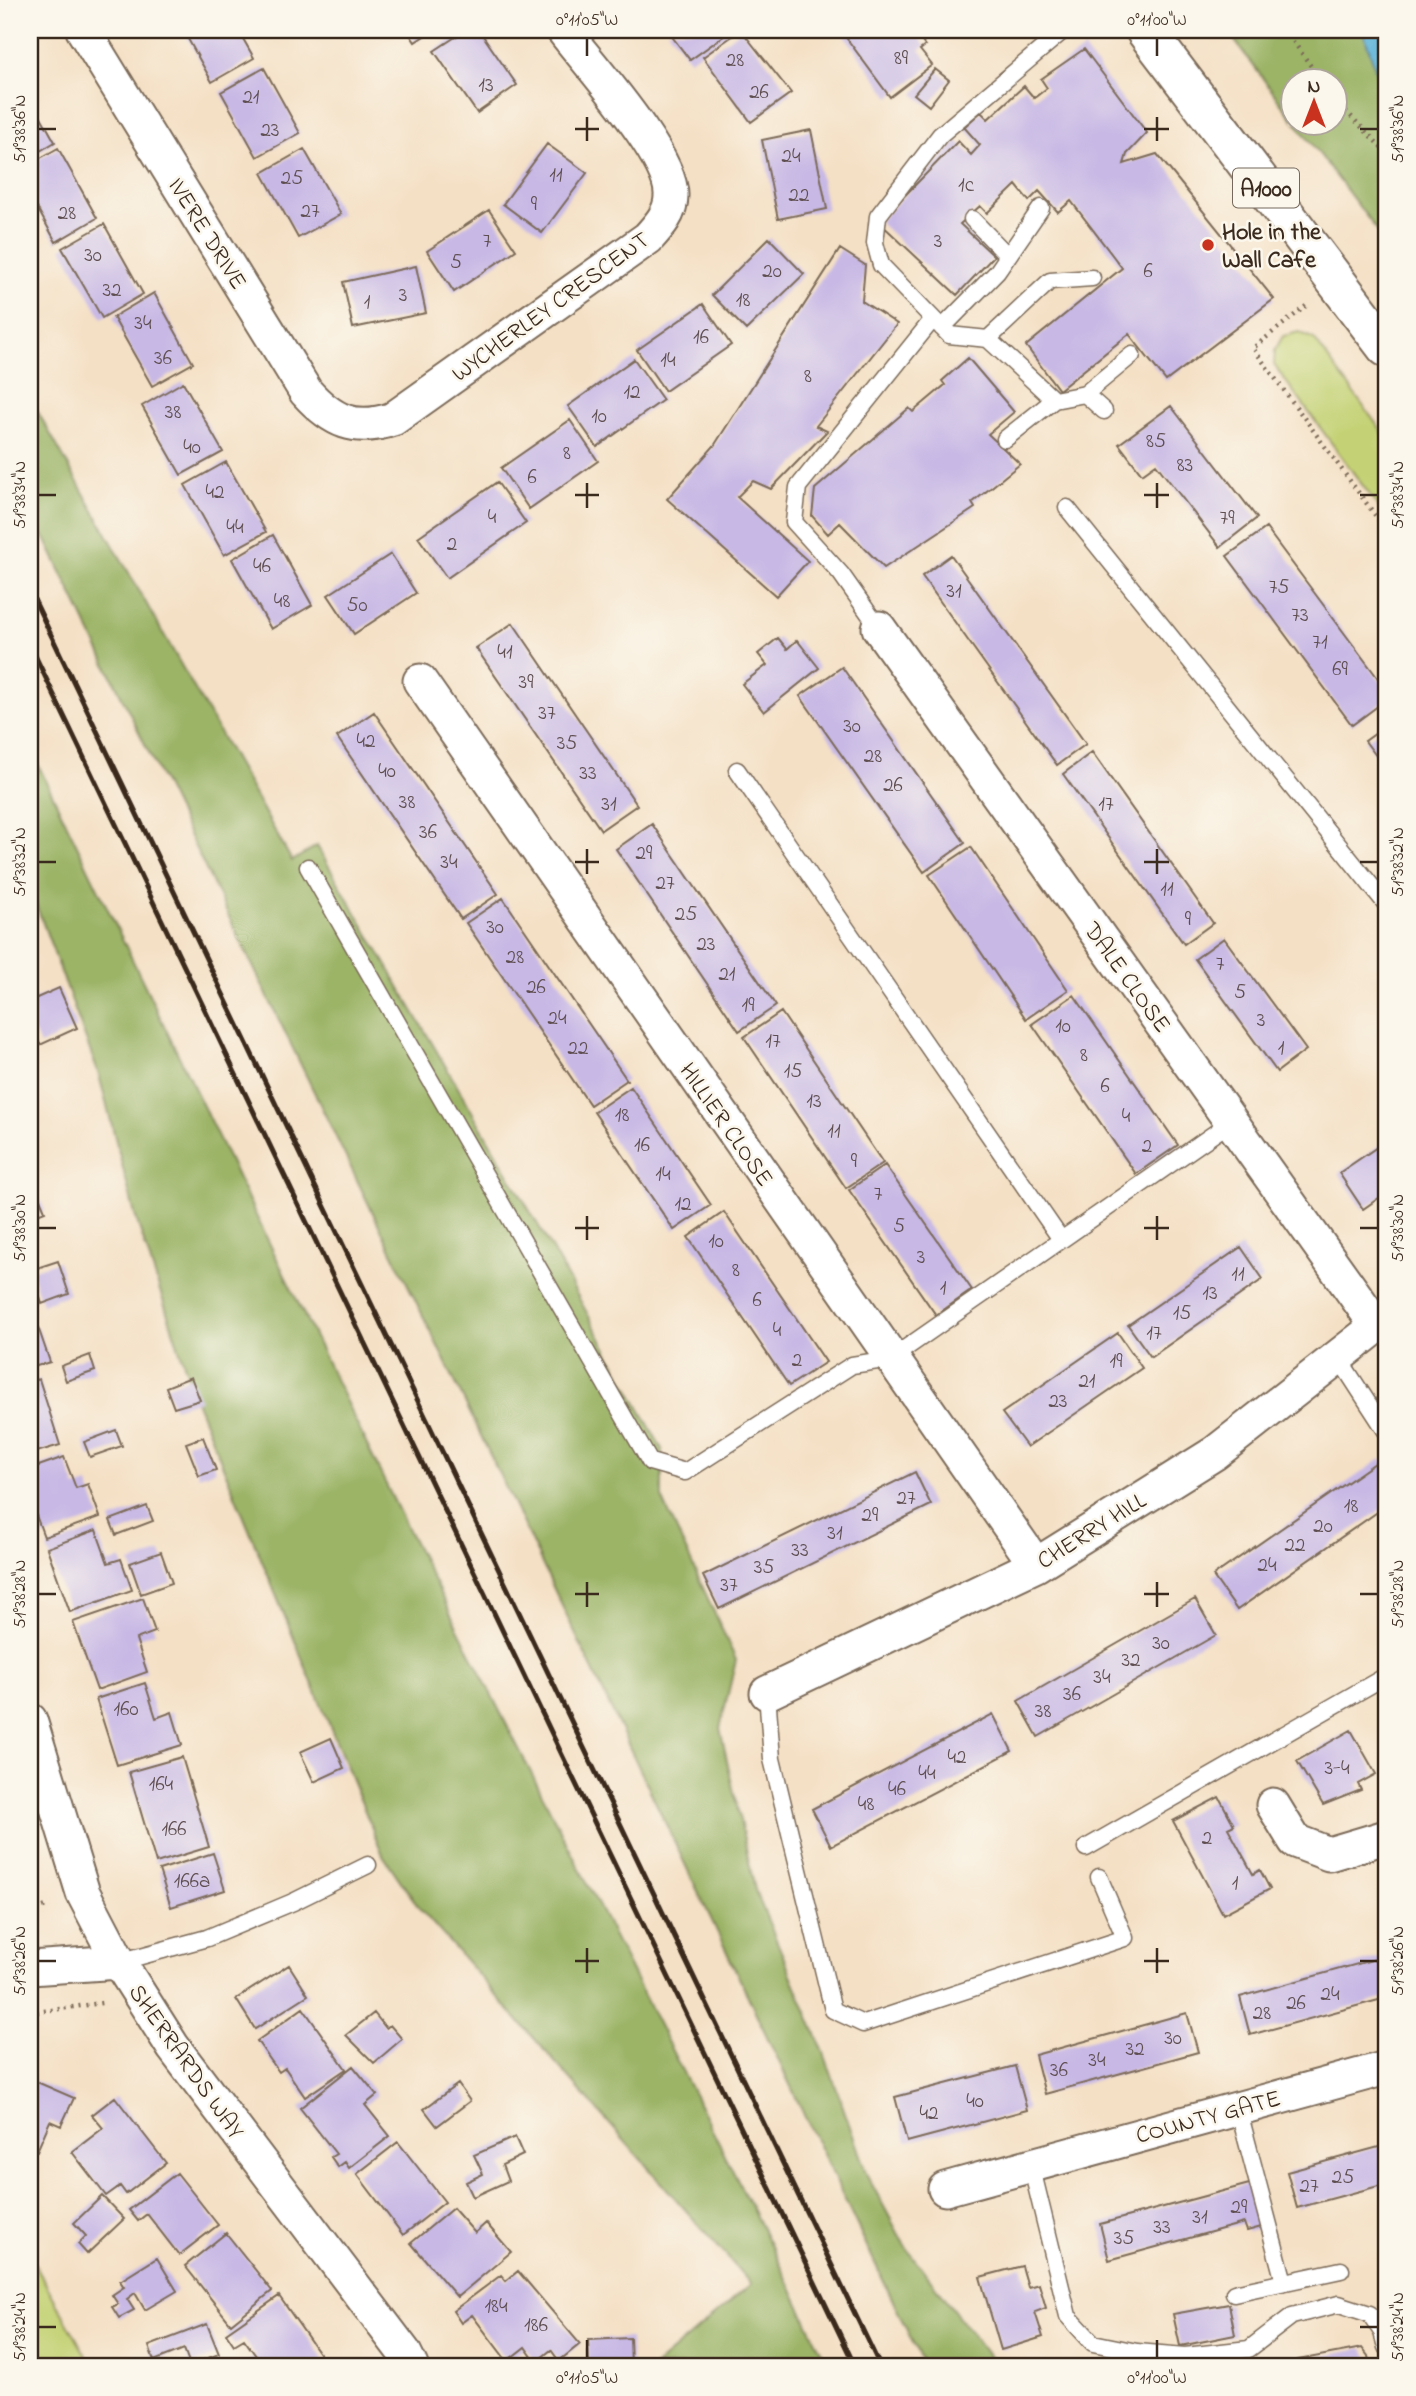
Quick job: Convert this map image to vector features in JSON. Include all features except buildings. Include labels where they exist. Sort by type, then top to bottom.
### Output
[{"type":"main road","name":"A1000","points":[[1145,30],[1386,346]]},
{"type":"street","name":"IVERE DRIVE","points":[[83,30],[306,392],[330,416],[346,424]]},
{"type":"street","name":"WYCHERLEY CRESCENT","points":[[346,424],[364,426],[393,419],[648,238],[662,222],[671,197],[664,165],[563,30]]},
{"type":"street","name":"DALE CLOSE","points":[[879,628],[1231,1122],[1382,1323]]},
{"type":"street","name":"HILLIER CLOSE","points":[[420,681],[890,1359],[1037,1565]]},
{"type":"street","name":"CHERRY HILL","points":[[767,1693],[1037,1565],[1214,1453],[1382,1323]]},
{"type":"street","name":"SHERRARDS WAY","points":[[30,1720],[83,1893],[119,1962],[173,2047],[404,2352],[411,2366]]},
{"type":"street","points":[[1273,1805],[1295,1841],[1329,1853],[1386,1837]]},
{"type":"street","points":[[30,1968],[119,1962]]},
{"type":"street","name":"COUNTY GATE","points":[[945,2189],[1386,2068]]},
{"type":"lane","points":[[1054,400],[988,339],[949,335],[881,265],[875,243],[878,216],[940,135],[1064,30]]},
{"type":"lane","points":[[879,628],[841,574],[794,522],[798,487],[938,323],[1008,256],[1041,208]]},
{"type":"lane","points":[[972,219],[1008,256]]},
{"type":"lane","points":[[988,339],[1050,281],[1092,278]]},
{"type":"lane","points":[[1005,439],[1054,400],[1085,394],[1132,355]]},
{"type":"lane","points":[[1085,394],[1104,411]]},
{"type":"lane","points":[[1067,509],[1386,904]]},
{"type":"lane","points":[[737,770],[1060,1238]]},
{"type":"lane","points":[[308,867],[650,1462],[685,1472],[852,1365],[890,1359],[1060,1238],[1231,1122]]},
{"type":"lane","points":[[1338,1357],[1386,1431]]},
{"type":"lane","points":[[1086,1848],[1386,1676]]},
{"type":"lane","points":[[767,1693],[772,1759],[833,2010],[863,2024],[1125,1938],[1099,1877]]},
{"type":"lane","points":[[119,1962],[206,1938],[293,1902],[368,1865]]},
{"type":"lane","points":[[1238,2108],[1284,2282]]},
{"type":"lane","points":[[1031,2165],[1069,2316],[1093,2343],[1137,2352],[1185,2356],[1249,2349],[1292,2316],[1339,2305],[1370,2314],[1382,2332],[1386,2347]]},
{"type":"lane","points":[[1234,2293],[1341,2270]]},
{"type":"path","points":[[1285,30],[1311,66]]},
{"type":"path","points":[[1350,116],[1386,152]]},
{"type":"path","points":[[1337,282],[1253,348],[1386,530]]},
{"type":"path","points":[[30,2013],[141,1997]]},
{"type":"green space","points":[[1227,30],[1363,30],[1386,103],[1386,227],[1379,233],[1306,136],[1350,136],[1350,66],[1280,66],[1280,101]]},
{"type":"green space","points":[[1299,332],[1314,339],[1386,437],[1386,517],[1274,365],[1275,350],[1283,336]]},
{"type":"green space","points":[[30,398],[292,861],[317,846],[544,1235],[662,1449],[662,1498],[736,1660],[720,1728],[755,1890],[823,2050],[867,2175],[905,2246],[996,2366],[924,2366],[463,1398],[30,508]]},
{"type":"green space","points":[[30,748],[408,1530],[779,2262],[828,2366],[655,2366],[751,2284],[419,1908],[383,1855],[197,1403],[135,1215],[99,1075],[30,888]]},
{"type":"green space","points":[[30,2256],[92,2366],[30,2366]]},
{"type":"water","points":[[1363,30],[1386,30],[1386,103]]},
{"type":"railway","points":[[30,591],[880,2366]]},
{"type":"railway","points":[[30,645],[855,2366]]},
{"type":"place","name":"Hole in the Wall Cafe","points":[[1208,245]]}]
